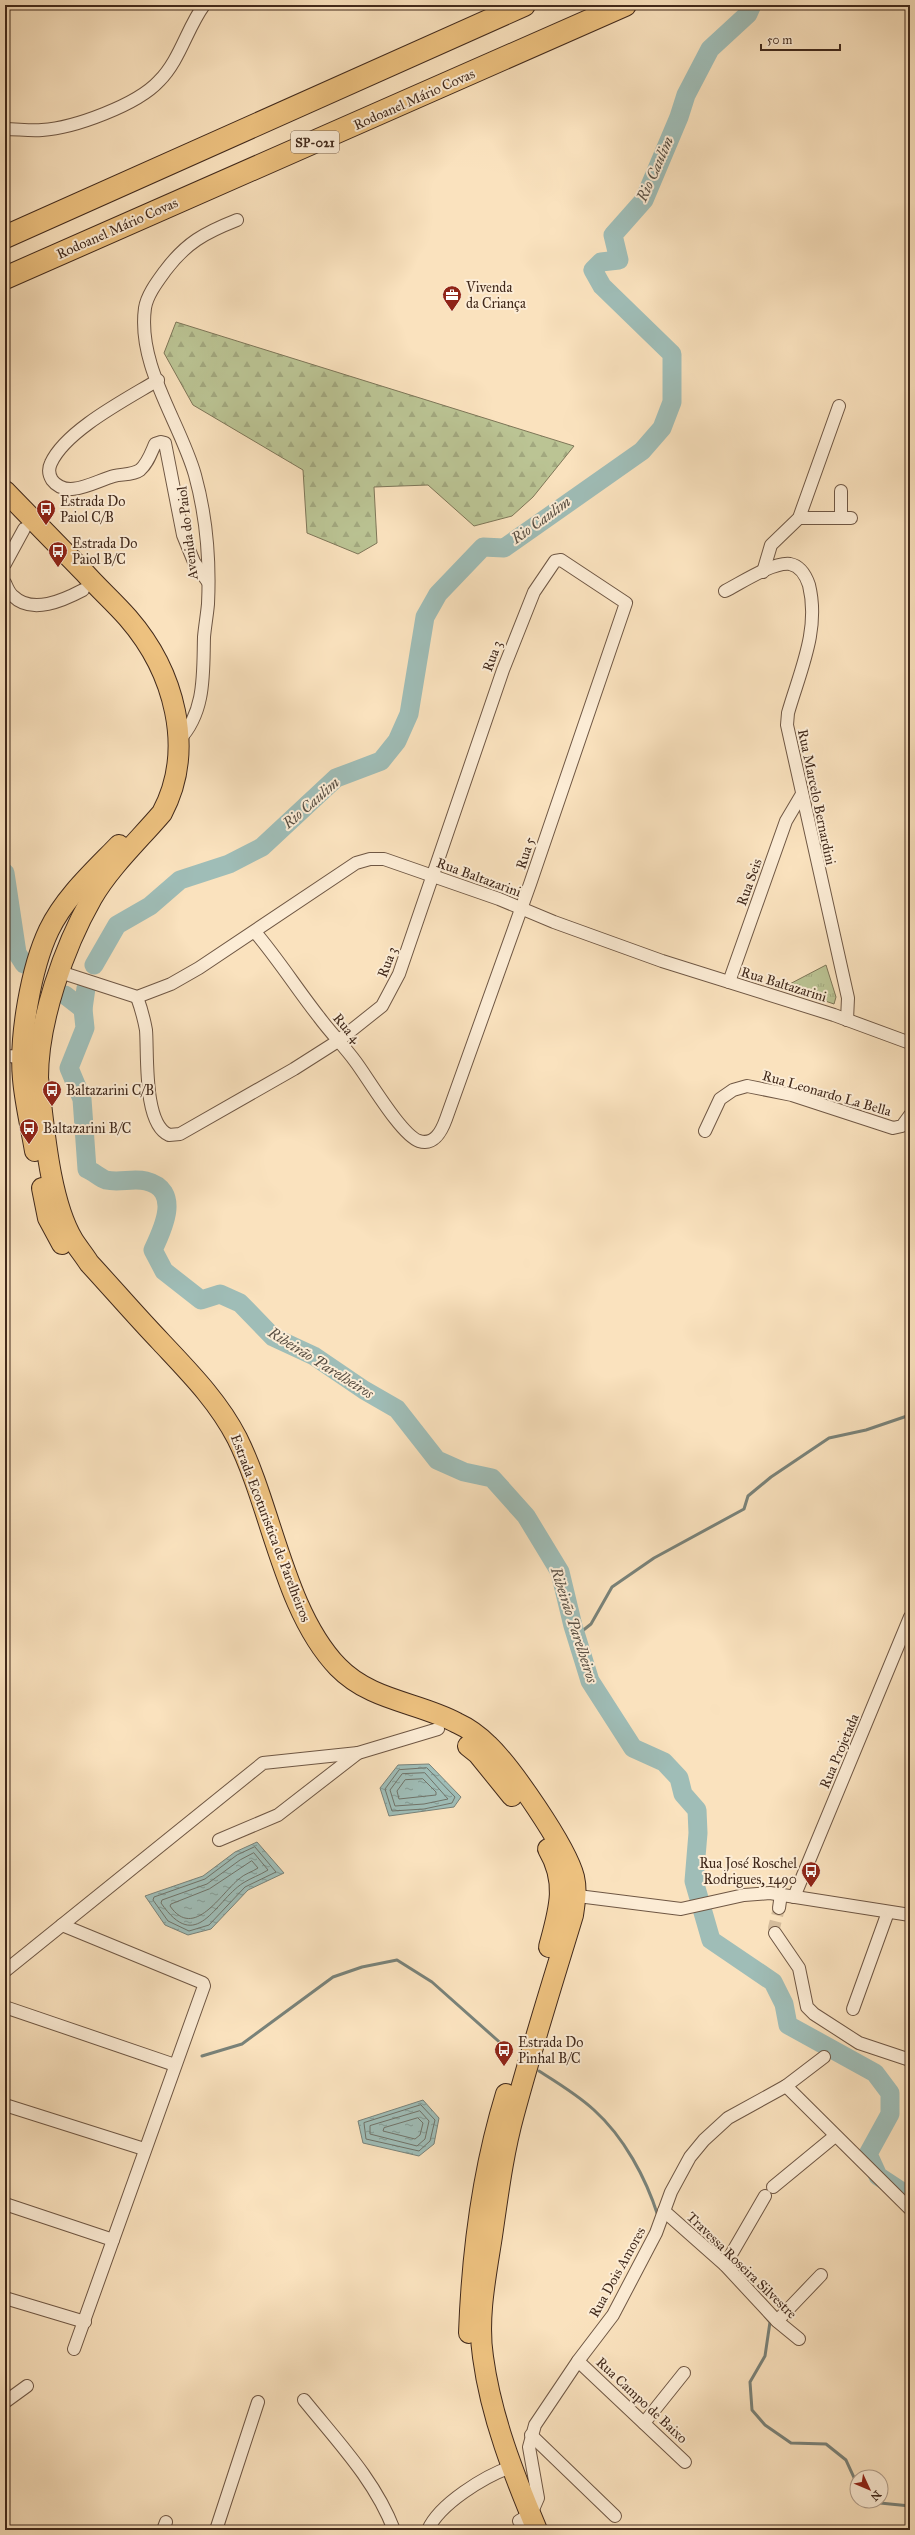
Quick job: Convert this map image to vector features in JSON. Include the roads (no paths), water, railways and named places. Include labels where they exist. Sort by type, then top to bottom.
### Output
[{"type":"highway","name":"SP-021","points":[[5,237],[524,5]]},
{"type":"highway","name":"Rodoanel Mário Covas","points":[[5,278],[625,5]]},
{"type":"main road","name":"Estrada Ecoturistica de Parelheiros","points":[[5,491],[128,619],[146,643],[169,691],[179,740],[175,781],[162,813],[92,897],[77,929],[60,972],[45,1019],[19,1053]]},
{"type":"main road","name":"Estrada Ecoturistica de Parelheiros","points":[[5,510],[84,590],[127,637],[143,660],[155,684],[163,711],[169,741],[166,778],[155,804],[74,893],[55,920],[49,930],[32,988],[19,1053],[22,1078],[48,1218],[74,1264],[196,1397],[226,1439],[303,1638],[314,1656],[341,1686],[377,1705],[450,1734],[478,1754],[508,1790],[553,1857],[569,1895]]},
{"type":"main road","points":[[55,920],[64,920],[77,929]]},
{"type":"main road","points":[[32,988],[38,995],[51,999]]},
{"type":"main road","name":"Estrada Ecoturistica de Parelheiros","points":[[19,1053],[41,1101],[55,1193],[73,1240],[89,1262],[208,1393],[227,1420],[248,1464],[300,1609],[317,1642],[339,1668],[355,1681],[382,1697],[457,1723],[488,1744],[504,1763],[561,1847],[574,1875],[489,2152],[477,2219],[469,2300],[468,2352],[476,2393],[527,2524]]},
{"type":"street","points":[[5,129],[42,130],[60,127],[116,108],[138,97],[159,82],[204,5]]},
{"type":"street","name":"Avenida do Paiol","points":[[179,740],[193,720],[201,691],[206,659],[204,637],[208,582],[202,503],[195,476],[158,380],[145,334],[145,308],[150,293],[172,261],[186,246],[206,232],[237,220]]},
{"type":"street","points":[[158,380],[97,417],[76,434],[50,463],[49,472],[55,484],[63,488],[83,487],[115,476],[139,471],[149,459],[155,444],[161,442],[165,443],[183,535],[194,562],[208,582]]},
{"type":"street","points":[[763,572],[771,545],[799,518],[839,406]]},
{"type":"street","points":[[799,518],[846,518],[841,491]]},
{"type":"street","points":[[5,564],[24,529]]},
{"type":"street","name":"Rua 3","points":[[137,997],[144,1019],[151,1103],[158,1125],[169,1135],[180,1134],[294,1069],[338,1040],[382,1006],[390,993],[433,877],[503,670],[526,610],[543,576],[557,559],[626,603]]},
{"type":"street","name":"Rua Marcelo Bernardini","points":[[725,591],[763,572],[784,564],[795,566],[806,576],[812,596],[813,618],[809,643],[788,713],[787,725],[848,998],[847,1020]]},
{"type":"street","points":[[5,583],[8,599],[26,604],[58,602],[84,590]]},
{"type":"street","name":"Rua 5","points":[[419,1141],[433,1140],[443,1127],[521,908],[626,603]]},
{"type":"street","name":"Rua Seis","points":[[729,982],[786,821],[802,794]]},
{"type":"street","name":"Rua Baltazarini","points":[[137,997],[172,984],[255,932],[356,863],[370,859],[384,860],[521,908],[662,961],[847,1020],[910,1043]]},
{"type":"street","name":"Rua 4","points":[[255,932],[354,1059],[403,1127],[419,1141]]},
{"type":"street","points":[[60,972],[137,997]]},
{"type":"street","name":"Rua Leonardo La Bella","points":[[705,1132],[720,1099],[733,1090],[747,1086],[792,1095],[893,1128],[902,1126],[910,1115]]},
{"type":"street","name":"Rua Projetada","points":[[794,1896],[910,1617]]},
{"type":"street","points":[[5,1971],[263,1764],[358,1753],[438,1730]]},
{"type":"street","points":[[219,1840],[278,1815],[358,1753]]},
{"type":"street","points":[[569,1895],[666,1908],[699,1906],[756,1893],[781,1894],[910,1915]]},
{"type":"street","points":[[779,1908],[781,1894]]},
{"type":"street","points":[[853,2009],[888,1912]]},
{"type":"street","points":[[62,1925],[203,1982],[204,1986],[144,2149],[85,2322],[74,2349]]},
{"type":"street","points":[[775,1933],[799,1968],[807,2007],[814,2014],[859,2043],[910,2060]]},
{"type":"street","points":[[5,2007],[175,2066]]},
{"type":"street","name":"Rua Dois Amores","points":[[527,2524],[538,2498],[529,2447],[531,2435],[535,2425],[578,2361],[613,2315],[656,2233],[680,2174],[708,2135],[737,2112],[786,2086],[824,2057]]},
{"type":"street","points":[[786,2086],[834,2136],[910,2209]]},
{"type":"street","points":[[5,2105],[144,2149]]},
{"type":"street","points":[[725,2265],[769,2192],[834,2136]]},
{"type":"street","points":[[5,2204],[113,2240]]},
{"type":"street","name":"Travessa Roseira Silvestre","points":[[664,2211],[725,2265],[777,2321],[799,2340]]},
{"type":"street","points":[[777,2321],[821,2274]]},
{"type":"street","points":[[5,2298],[85,2322]]},
{"type":"street","name":"Rua Campo de Baixo","points":[[578,2361],[685,2462]]},
{"type":"street","points":[[644,2423],[684,2373]]},
{"type":"street","points":[[5,2402],[27,2386]]},
{"type":"street","points":[[304,2400],[369,2480],[387,2511],[394,2530]]},
{"type":"street","points":[[216,2530],[258,2402]]},
{"type":"street","points":[[531,2435],[615,2516]]},
{"type":"street","points":[[428,2530],[438,2514],[470,2489],[505,2469]]},
{"type":"water","points":[[429,1764],[461,1797],[454,1807],[389,1816],[380,1788],[398,1765]]},
{"type":"water","points":[[257,1842],[284,1873],[248,1890],[211,1929],[188,1935],[165,1925],[145,1896],[203,1876],[235,1852]]},
{"type":"water","points":[[423,2100],[439,2118],[434,2144],[419,2156],[363,2143],[358,2121]]},
{"type":"waterway","name":"Rio Caulim","points":[[94,965],[117,925],[150,906],[180,880],[229,864],[262,847],[336,778],[381,761],[397,741],[409,714],[425,617],[438,594],[483,547],[504,548],[642,451],[662,428],[672,402],[672,354],[602,286],[593,270],[601,262],[619,260],[613,235],[644,200],[679,117],[686,95],[710,49],[748,14],[752,5]]},
{"type":"waterway","name":"Ribeirão Parelheiros","points":[[5,873],[17,953],[24,964]]},
{"type":"waterway","name":"Ribeirão Parelheiros","points":[[86,988],[83,1009],[85,1028],[69,1068],[82,1099],[87,1169],[106,1180],[146,1181],[157,1186],[164,1193],[167,1201],[167,1211],[165,1221],[153,1250],[164,1271],[201,1300],[220,1294],[240,1303],[273,1337],[314,1356],[364,1390],[397,1409],[437,1460],[464,1472],[492,1478],[526,1516],[560,1572],[573,1626],[590,1681],[633,1748],[664,1762],[679,1778],[683,1794],[697,1810],[698,1833],[694,1881],[711,1940],[773,1982],[784,2004],[788,2025],[875,2073],[890,2093],[890,2114],[868,2154],[878,2176],[910,2197]]},
{"type":"waterway","name":"Ribeirão Parelheiros","points":[[65,995],[83,1009]]},
{"type":"waterway","points":[[576,1636],[591,1624],[612,1587],[654,1558],[744,1509],[748,1496],[771,1477],[829,1438],[866,1430],[910,1415]]},
{"type":"waterway","points":[[202,2056],[242,2044],[333,1977],[362,1967],[397,1960],[432,1982],[505,2047]]},
{"type":"waterway","points":[[539,2071],[581,2099],[605,2121],[615,2133],[633,2159],[647,2187],[658,2216]]},
{"type":"waterway","points":[[766,2317],[770,2322],[765,2356],[750,2382],[752,2410],[765,2425],[791,2443],[826,2444],[846,2460],[850,2469]]},
{"type":"waterway","points":[[889,2504],[910,2506]]},
{"type":"tunnel","points":[[775,1933],[774,1928],[779,1908]]},
{"type":"place","name":"Vivenda da Criança","points":[[452,312]]},
{"type":"place","name":"Estrada Do Paiol C/B","points":[[46,526]]},
{"type":"place","name":"Estrada Do Paiol B/C","points":[[58,568]]},
{"type":"place","name":"Baltazarini C/B","points":[[52,1107]]},
{"type":"place","name":"Baltazarini B/C","points":[[29,1145]]},
{"type":"place","name":"Rua José Roschel Rodrigues, 1490","points":[[811,1888]]},
{"type":"place","name":"Estrada Do Pinhal B/C","points":[[504,2067]]}]
